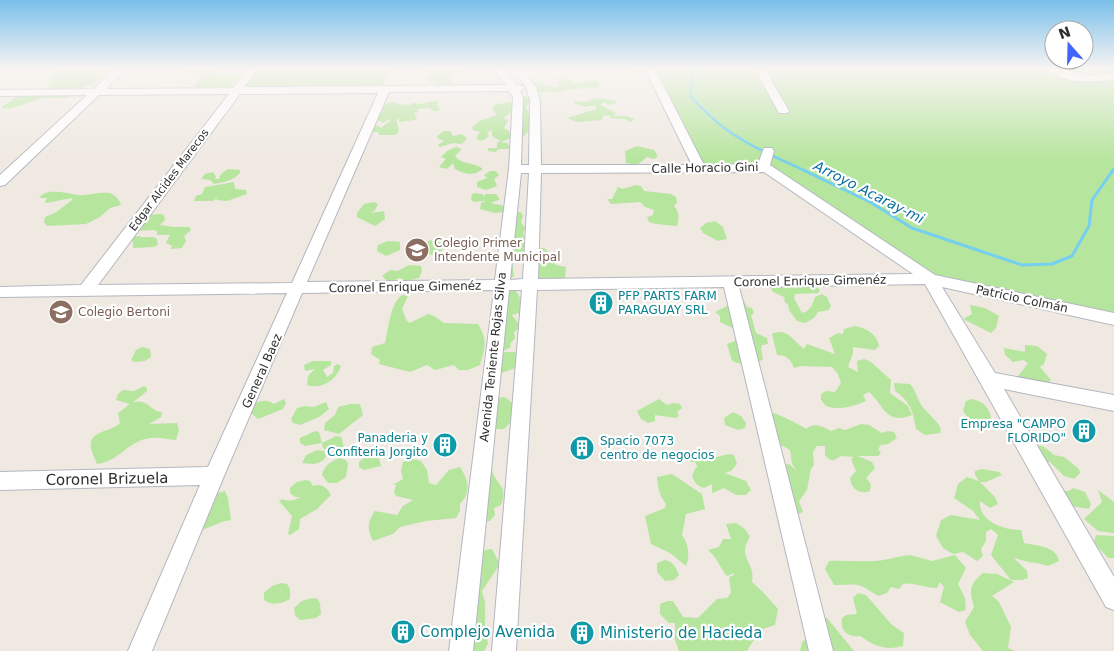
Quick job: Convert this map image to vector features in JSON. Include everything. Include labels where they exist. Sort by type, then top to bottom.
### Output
[{"type":"street","points":[[3,178],[89,99]]},
{"type":"street","name":"Edgar Alcides Marecos","points":[[86,290],[231,99]]},
{"type":"street","name":"General Baez","points":[[140,651],[214,476],[380,99]]},
{"type":"street","name":"Avenida Teniente Rojas Silva","points":[[461,651],[515,169],[518,99]]},
{"type":"street","points":[[504,651],[530,284],[535,169],[535,99]]},
{"type":"street","points":[[665,99],[700,168]]},
{"type":"street","points":[[777,99],[783,110]]},
{"type":"street","name":"Calle Horacio Gini","points":[[535,169],[700,168],[765,157],[772,170],[930,279]]},
{"type":"street","points":[[515,169],[535,169]]},
{"type":"street","points":[[930,279],[1114,599]]},
{"type":"street","name":"Coronel Enrique Gimenéz","points":[[0,292],[930,279]]},
{"type":"street","name":"Patricio Colmán","points":[[930,279],[1114,319]]},
{"type":"street","points":[[730,282],[821,651]]},
{"type":"street","points":[[989,379],[1114,403]]},
{"type":"street","name":"Coronel Brizuela","points":[[0,482],[214,476]]},
{"type":"green space","points":[[13,99],[40,99],[13,108],[2,108],[2,106]]},
{"type":"green space","points":[[519,99],[531,99],[532,101],[528,103],[526,108],[529,112],[527,113],[530,115],[530,129],[523,137],[520,137]]},
{"type":"green space","points":[[593,99],[618,101],[614,104],[608,105],[605,102],[600,105],[616,113],[613,116],[627,116],[635,119],[630,122],[625,119],[610,118],[611,116],[604,115],[602,120],[577,122],[567,118],[597,109],[595,105],[585,107],[573,103],[575,101],[584,102]]},
{"type":"green space","points":[[663,99],[1114,99],[1114,318],[931,281],[769,168],[700,168]]},
{"type":"green space","points":[[394,102],[410,105],[438,102],[437,105],[440,109],[438,111],[433,111],[429,108],[418,109],[418,112],[414,113],[417,118],[415,120],[399,122],[399,119],[396,119],[399,130],[396,135],[379,135],[378,132],[371,132],[373,125],[381,128],[391,120],[389,119],[383,123],[377,119],[381,105]]},
{"type":"green space","points":[[510,102],[514,105],[510,113],[503,118],[508,121],[504,128],[509,131],[511,136],[509,139],[501,142],[507,143],[510,147],[508,149],[498,149],[496,152],[488,151],[488,148],[497,148],[497,143],[500,141],[492,136],[492,130],[487,132],[489,136],[482,141],[476,139],[480,132],[473,130],[472,127],[479,121],[497,115],[492,109],[495,105]]},
{"type":"green space","points":[[444,131],[450,131],[453,136],[461,134],[467,138],[462,144],[453,143],[440,147],[438,145],[444,141],[437,138],[437,136]]},
{"type":"green space","points":[[637,146],[654,150],[658,156],[654,159],[647,157],[637,165],[626,163],[625,151]]},
{"type":"green space","points":[[456,147],[462,149],[455,156],[458,159],[483,169],[469,174],[455,169],[453,163],[447,169],[439,167],[446,159],[441,157],[447,151]]},
{"type":"green space","points":[[228,169],[240,170],[240,173],[225,182],[214,184],[210,180],[201,179],[205,174],[213,172],[216,177],[215,179],[219,179],[221,174]]},
{"type":"green space","points":[[490,171],[496,171],[499,175],[494,179],[497,186],[486,190],[477,187],[477,182],[487,178],[484,175]]},
{"type":"green space","points":[[234,182],[235,189],[246,190],[247,194],[227,201],[216,200],[218,197],[213,201],[194,201],[196,196],[202,194],[205,187]]},
{"type":"green space","points":[[636,185],[641,186],[644,191],[671,194],[676,197],[677,202],[674,206],[679,216],[677,226],[649,222],[647,217],[653,215],[654,210],[645,207],[640,202],[611,204],[607,199],[612,199],[618,187],[623,189]]},
{"type":"green space","points":[[49,192],[77,195],[108,193],[118,199],[121,205],[110,208],[100,217],[86,224],[47,226],[44,222],[45,217],[55,213],[72,200],[72,198],[46,203],[47,198],[39,198]]},
{"type":"green space","points":[[472,194],[482,194],[485,197],[485,194],[496,194],[499,200],[492,202],[493,204],[502,205],[505,212],[495,213],[480,209],[481,203],[486,201],[474,202],[471,200]]},
{"type":"green space","points":[[374,202],[378,204],[371,213],[384,211],[385,219],[375,226],[357,217],[357,213],[364,204]]},
{"type":"green space","points":[[515,212],[521,212],[523,216],[521,222],[525,228],[523,233],[525,246],[520,256],[512,262],[514,276],[510,279],[500,256],[498,244],[504,238]]},
{"type":"green space","points":[[143,215],[164,215],[165,220],[160,225],[189,227],[191,230],[184,236],[186,241],[182,248],[171,249],[172,246],[166,243],[170,235],[157,235],[157,231],[154,230],[134,231]]},
{"type":"green space","points":[[715,221],[723,227],[727,239],[718,241],[703,233],[700,228],[706,223]]},
{"type":"green space","points":[[133,237],[155,238],[158,245],[133,248],[133,242],[131,241]]},
{"type":"green space","points":[[431,240],[443,242],[443,249],[432,255],[420,251],[422,244]]},
{"type":"green space","points":[[388,241],[400,242],[400,250],[386,256],[377,251],[378,245]]},
{"type":"green space","points":[[539,248],[544,248],[548,251],[548,257],[553,259],[556,265],[566,267],[565,278],[535,279]]},
{"type":"green space","points":[[409,265],[421,266],[422,271],[419,278],[407,281],[399,278],[387,281],[382,276],[390,270],[398,271]]},
{"type":"green space","points":[[810,285],[820,290],[818,293],[795,294],[794,298],[802,313],[811,307],[815,297],[822,294],[827,297],[831,306],[829,310],[818,312],[814,318],[805,323],[797,321],[789,310],[788,304],[785,303],[784,297],[773,292],[771,288],[772,286]]},
{"type":"green space","points":[[510,288],[523,299],[522,312],[512,315],[521,327],[514,332],[515,338],[510,344],[511,347],[506,350],[494,349],[497,319],[507,315],[499,310]]},
{"type":"green space","points":[[403,295],[408,296],[402,309],[407,321],[410,323],[428,314],[444,323],[478,324],[485,344],[480,365],[468,370],[459,370],[454,365],[435,370],[427,365],[410,372],[379,364],[380,360],[371,354],[372,347],[385,343],[393,309],[396,302]]},
{"type":"green space","points":[[739,300],[744,301],[747,307],[752,308],[754,313],[751,315],[756,333],[767,338],[768,344],[762,345],[761,349],[763,359],[752,365],[732,361],[727,344],[735,341],[738,336],[737,330],[720,322],[720,316],[715,312]]},
{"type":"green space","points":[[970,305],[985,308],[999,316],[996,328],[991,333],[963,319],[972,314]]},
{"type":"green space","points":[[855,326],[870,332],[876,338],[879,346],[875,350],[853,347],[848,367],[858,372],[857,361],[864,359],[871,362],[891,380],[890,393],[908,406],[912,415],[897,418],[891,416],[869,392],[863,395],[866,401],[857,405],[841,408],[826,406],[821,400],[821,394],[826,391],[835,392],[841,383],[838,374],[832,367],[801,366],[794,368],[788,358],[777,355],[772,334],[782,332],[790,336],[804,349],[807,344],[835,354],[829,338],[838,333],[843,334],[844,329]]},
{"type":"green space","points":[[1025,345],[1037,346],[1047,354],[1044,364],[1040,367],[1051,380],[1044,386],[1023,382],[1018,376],[1028,363],[1023,360],[1013,362],[1005,355],[1004,348],[1025,352]]},
{"type":"green space","points":[[142,347],[150,349],[151,357],[145,361],[134,362],[131,360],[136,350]]},
{"type":"green space","points":[[499,352],[516,352],[519,361],[513,369],[498,374]]},
{"type":"green space","points":[[313,361],[331,361],[331,365],[323,370],[327,377],[333,373],[334,366],[337,364],[341,366],[336,376],[322,385],[307,385],[308,376],[315,369],[305,371],[304,365]]},
{"type":"green space","points":[[894,383],[910,384],[922,406],[941,429],[940,433],[925,435],[916,429],[914,417],[908,403],[895,391]]},
{"type":"green space","points":[[144,386],[147,388],[147,391],[132,403],[146,403],[154,410],[162,412],[161,417],[149,424],[177,423],[179,430],[176,440],[149,438],[138,441],[111,460],[97,464],[91,448],[93,438],[120,423],[118,413],[130,404],[116,400],[118,394],[123,390],[134,391]]},
{"type":"green space","points":[[504,397],[509,400],[514,408],[513,416],[504,429],[491,429],[493,398]]},
{"type":"green space","points":[[284,399],[286,403],[283,409],[258,419],[251,413],[255,403],[267,401],[274,404]]},
{"type":"green space","points":[[659,399],[667,405],[680,404],[682,408],[677,412],[679,416],[676,418],[655,415],[655,421],[648,423],[641,419],[637,411]]},
{"type":"green space","points":[[972,399],[983,403],[989,412],[991,419],[985,426],[969,419],[963,411],[966,401]]},
{"type":"green space","points":[[326,402],[329,409],[319,417],[300,425],[293,423],[291,419],[297,408],[305,406],[314,407]]},
{"type":"green space","points":[[360,404],[363,415],[339,434],[324,430],[325,423],[335,415],[338,407]]},
{"type":"green space","points":[[733,412],[741,416],[746,423],[745,428],[738,430],[725,425],[724,418]]},
{"type":"green space","points":[[773,413],[806,429],[815,425],[822,426],[831,431],[839,428],[845,430],[861,424],[869,425],[882,433],[894,432],[897,438],[888,444],[881,445],[878,449],[881,453],[878,456],[858,456],[872,462],[875,468],[866,478],[871,484],[870,491],[866,492],[860,492],[852,485],[850,478],[856,471],[851,459],[854,457],[841,456],[830,460],[825,455],[825,446],[817,446],[813,452],[814,465],[811,469],[807,490],[799,501],[803,512],[799,514],[793,513],[787,490],[791,486],[782,465],[789,464],[797,471],[792,464],[790,450],[777,445],[768,416]]},
{"type":"green space","points":[[315,431],[319,432],[322,443],[305,446],[300,443],[300,438]]},
{"type":"green space","points":[[336,436],[341,437],[344,447],[327,451],[323,448],[322,443]]},
{"type":"green space","points":[[1035,445],[1043,446],[1054,455],[1064,457],[1079,469],[1080,473],[1074,479],[1064,476],[1050,462],[1047,463]]},
{"type":"green space","points":[[317,450],[324,451],[326,457],[321,462],[315,464],[302,463],[306,455]]},
{"type":"green space","points":[[703,451],[716,457],[729,454],[734,455],[737,464],[731,471],[725,473],[746,481],[751,490],[746,495],[736,495],[724,488],[712,493],[712,484],[704,488],[698,485],[692,476],[696,467],[698,468],[695,462],[690,462],[691,453]]},
{"type":"green space","points":[[373,454],[378,455],[381,466],[364,470],[359,467],[359,462]]},
{"type":"green space","points":[[339,458],[346,460],[348,464],[346,477],[337,483],[328,483],[322,475],[323,472],[328,464]]},
{"type":"green space","points":[[413,459],[421,461],[427,470],[429,483],[436,485],[449,470],[460,467],[468,486],[464,500],[460,504],[460,511],[456,518],[426,521],[400,527],[393,534],[373,541],[369,526],[370,519],[375,511],[397,515],[403,506],[413,500],[396,496],[394,492],[396,485],[393,485],[403,479],[401,471],[403,462]]},
{"type":"green space","points":[[488,469],[492,470],[502,489],[503,498],[501,505],[494,508],[495,515],[490,521],[479,522]]},
{"type":"green space","points":[[982,469],[999,472],[1002,475],[986,482],[980,482],[995,497],[998,504],[990,508],[980,501],[980,508],[987,519],[1000,526],[1021,530],[1024,543],[1040,546],[1054,552],[1059,561],[1048,566],[1013,557],[1027,571],[1028,578],[1011,580],[991,555],[998,535],[991,529],[986,532],[986,541],[981,549],[983,556],[977,561],[963,552],[953,554],[943,548],[936,536],[941,520],[951,515],[980,520],[973,511],[954,498],[958,484],[967,477],[979,481],[975,471]]},
{"type":"green space","points":[[672,474],[702,494],[705,509],[686,514],[682,535],[688,550],[686,566],[670,553],[651,544],[645,516],[665,508],[666,504],[659,491],[657,477]]},
{"type":"green space","points":[[310,481],[313,486],[319,485],[324,487],[331,495],[317,509],[300,519],[299,529],[290,535],[288,534],[292,516],[279,501],[301,497],[295,497],[290,493],[290,488],[297,482]]},
{"type":"green space","points":[[1073,488],[1085,492],[1091,504],[1089,509],[1071,506],[1063,491],[1069,491]]},
{"type":"green space","points":[[1098,490],[1114,502],[1114,533],[1098,531],[1084,519],[1102,502]]},
{"type":"green space","points":[[225,491],[228,498],[231,520],[197,531],[214,494]]},
{"type":"green space","points":[[736,523],[745,529],[750,537],[745,550],[751,569],[752,582],[778,609],[775,625],[760,630],[747,651],[679,651],[675,640],[675,623],[669,623],[660,614],[660,604],[673,601],[683,617],[698,618],[717,599],[727,598],[731,593],[729,577],[734,575],[734,573],[727,576],[708,550],[719,547],[723,539],[731,539],[726,524]]},
{"type":"green space","points":[[1096,535],[1114,536],[1114,558],[1108,558],[1094,543]]},
{"type":"green space","points":[[492,549],[500,564],[482,591],[485,602],[485,627],[488,644],[484,651],[462,651],[472,552]]},
{"type":"green space","points":[[910,555],[932,561],[955,555],[966,568],[958,584],[965,598],[966,610],[959,612],[940,602],[944,587],[940,582],[937,588],[903,584],[899,589],[891,587],[887,593],[878,596],[857,585],[834,585],[825,569],[829,561],[878,561]]},
{"type":"green space","points":[[665,560],[672,563],[678,572],[679,575],[674,580],[665,581],[657,572],[657,563]]},
{"type":"green space","points":[[983,573],[997,574],[1014,582],[992,596],[999,602],[1011,627],[1008,648],[1015,651],[983,651],[970,635],[965,622],[974,607],[971,588]]},
{"type":"green space","points":[[281,583],[287,584],[290,589],[290,599],[277,604],[264,600],[264,593],[272,586]]},
{"type":"green space","points":[[858,593],[866,595],[892,625],[904,633],[903,646],[880,647],[860,636],[852,636],[846,633],[842,627],[842,618],[846,615],[857,614],[853,598]]},
{"type":"green space","points":[[312,598],[318,599],[321,614],[316,618],[300,620],[295,615],[294,608],[302,601]]},
{"type":"green space","points":[[819,616],[827,618],[854,651],[800,651],[802,642],[806,639],[817,637]]},
{"type":"waterway","name":"Arroyo Acaray-mi","points":[[693,99],[727,130],[765,152],[806,171]]},
{"type":"waterway","name":"Arroyo Acaray-mi","points":[[803,170],[870,202],[912,228],[1022,265],[1052,264],[1072,256],[1089,226],[1092,200],[1113,170]]},
{"type":"place","name":"Colegio Primer Intendente Municipal","points":[[417,250]]},
{"type":"place","name":"PFP PARTS FARM PARAGUAY SRL","points":[[601,303]]},
{"type":"place","name":"Colegio Bertoni","points":[[61,312]]},
{"type":"place","name":"Empresa \"CAMPO FLORIDO\"","points":[[1084,431]]},
{"type":"place","name":"Panaderia y Confiteria Jorgito","points":[[445,445]]},
{"type":"place","name":"Spacio 7073 centro de negocios","points":[[582,448]]},
{"type":"place","name":"Complejo Avenida","points":[[403,632]]},
{"type":"place","name":"Ministerio de Hacieda","points":[[582,633]]}]
